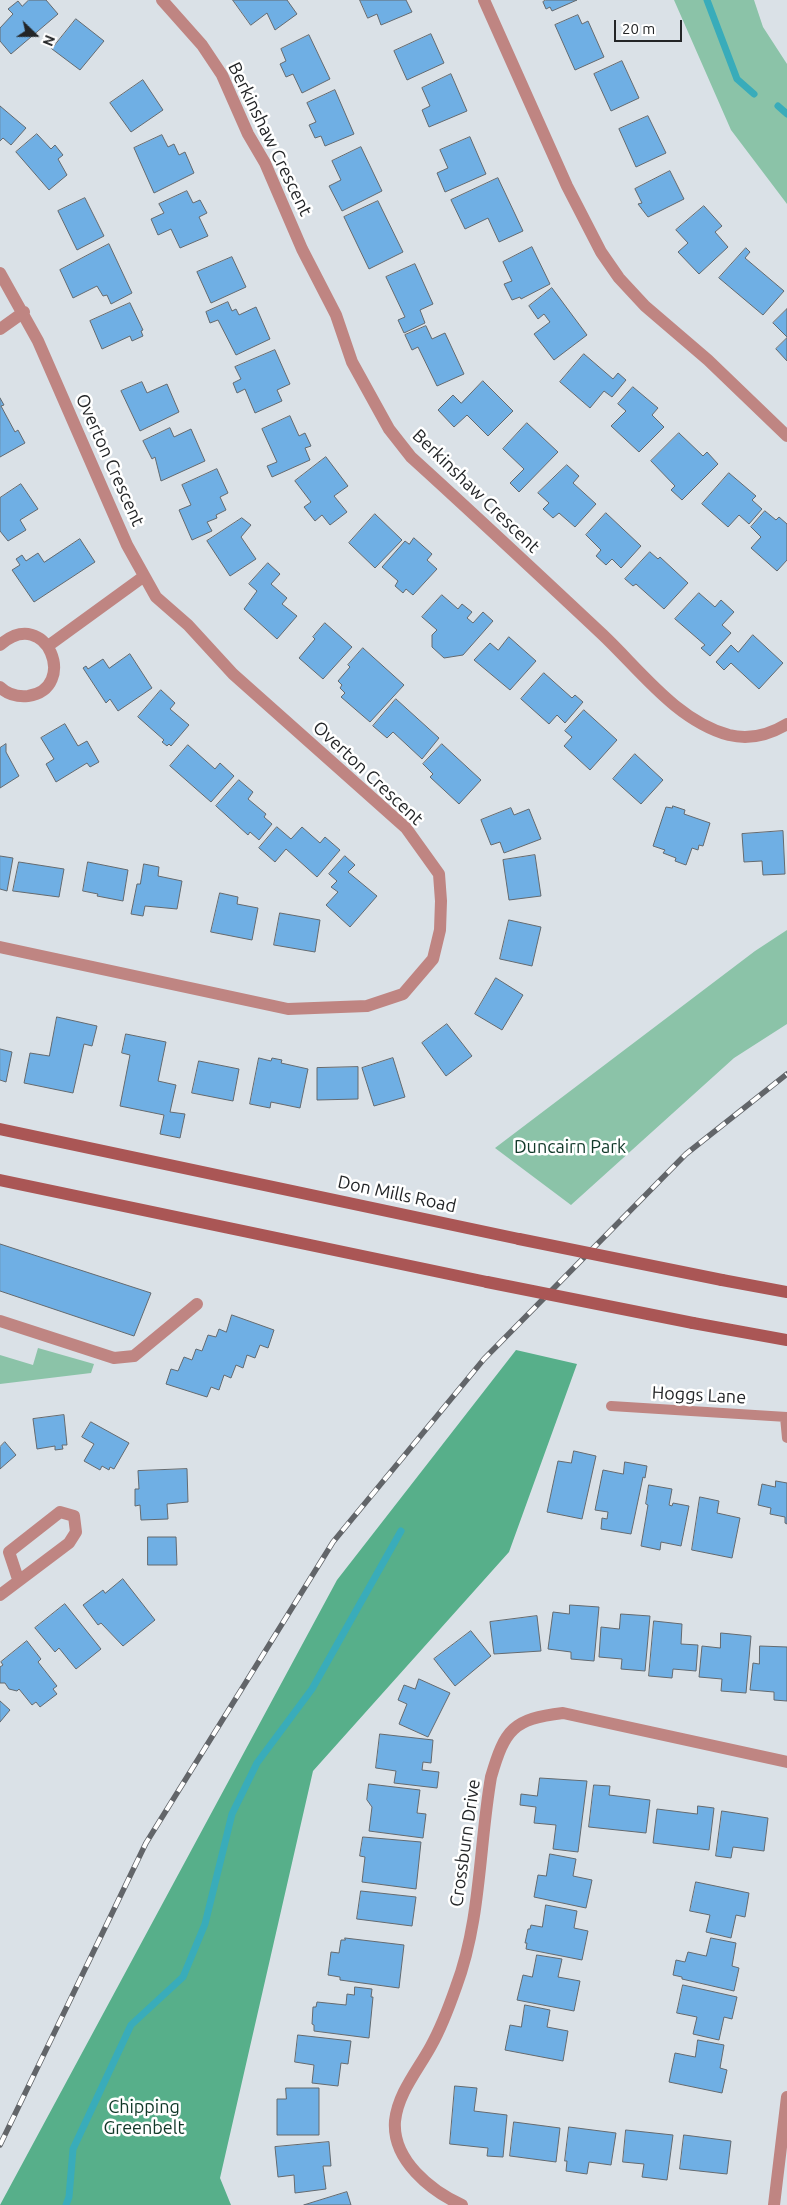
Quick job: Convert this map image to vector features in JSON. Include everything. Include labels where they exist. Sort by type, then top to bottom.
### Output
[{"type":"main road","name":"Don Mills Road","points":[[0,1129],[519,1239],[787,1292]]},
{"type":"main road","points":[[0,1180],[488,1282],[787,1340]]},
{"type":"street","name":"Berkinshaw Crescent","points":[[162,0],[202,45],[222,75],[248,134],[265,163],[302,249],[336,315],[352,362],[389,429],[410,457],[686,713],[707,725],[740,737],[757,737],[778,730],[787,724]]},
{"type":"street","points":[[484,0],[570,193],[601,252],[619,278],[645,306],[708,360],[787,436]]},
{"type":"street","name":"Overton Crescent","points":[[0,273],[24,312],[143,577],[156,597],[188,625],[234,674],[406,828],[438,874],[441,901],[440,930],[433,959],[403,994],[367,1006],[288,1009],[0,947]]},
{"type":"street","points":[[0,329],[24,312]]},
{"type":"street","points":[[48,646],[143,577]]},
{"type":"street","points":[[0,645],[8,638],[19,634],[30,634],[48,646],[53,655],[54,666],[52,677],[44,689],[35,695],[20,697],[9,694],[0,687]]},
{"type":"street","points":[[0,1321],[114,1358],[134,1356],[197,1304]]},
{"type":"street","points":[[0,1595],[18,1579],[69,1543],[76,1532],[74,1516],[60,1512],[8,1552],[18,1579]]},
{"type":"street","name":"Crossburn Drive","points":[[462,2205],[450,2200],[422,2180],[404,2154],[396,2136],[395,2121],[406,2089],[432,2045],[462,1969],[472,1926],[491,1778],[498,1754],[518,1723],[531,1718],[563,1713],[787,1762]]},
{"type":"street","points":[[774,2205],[787,2097]]},
{"type":"lane","name":"Hoggs Lane","points":[[611,1406],[786,1417],[787,1438]]},
{"type":"green space","points":[[674,0],[754,0],[763,27],[787,64],[787,204],[731,130]]},
{"type":"green space","name":"Duncairn Park","points":[[787,930],[787,1024],[734,1058],[571,1205],[495,1148],[755,951]]},
{"type":"green space","points":[[38,1348],[94,1364],[91,1373],[0,1384],[0,1355],[33,1365]]},
{"type":"green space","name":"Chipping Greenbelt","points":[[516,1350],[577,1364],[509,1552],[313,1771],[220,2178],[231,2205],[0,2205],[337,1580]]},
{"type":"building","points":[[29,0],[46,0],[58,14],[11,54],[0,41],[0,28],[13,14],[8,9],[18,1],[22,6]]},
{"type":"building","points":[[233,0],[287,0],[297,14],[275,30],[267,13],[251,25]]},
{"type":"building","points":[[360,0],[406,0],[412,12],[381,25],[377,14],[368,18]]},
{"type":"building","points":[[546,0],[577,0],[552,11],[550,7],[546,9],[543,2]]},
{"type":"building","points":[[578,15],[582,24],[588,21],[604,57],[575,70],[555,25]]},
{"type":"building","points":[[76,19],[104,41],[80,70],[52,49]]},
{"type":"building","points":[[431,34],[444,63],[407,80],[394,51]]},
{"type":"building","points":[[309,35],[330,79],[302,93],[293,74],[286,77],[280,64],[286,61],[281,49]]},
{"type":"building","points":[[622,61],[639,98],[611,111],[594,74]]},
{"type":"building","points":[[451,74],[467,111],[429,127],[422,110],[430,106],[422,88]]},
{"type":"building","points":[[143,80],[163,110],[131,132],[110,103]]},
{"type":"building","points":[[335,90],[354,134],[325,146],[321,136],[315,138],[309,125],[316,122],[307,103]]},
{"type":"building","points":[[0,106],[26,128],[11,145],[3,138],[0,141]]},
{"type":"building","points":[[648,116],[666,153],[636,167],[619,129]]},
{"type":"building","points":[[37,134],[51,149],[55,145],[63,155],[58,159],[67,175],[49,190],[16,152]]},
{"type":"building","points":[[162,135],[168,147],[174,144],[179,155],[185,152],[194,173],[154,193],[134,148]]},
{"type":"building","points":[[470,137],[486,174],[445,192],[437,173],[448,168],[440,150]]},
{"type":"building","points":[[361,147],[382,191],[342,211],[329,186],[341,180],[332,161]]},
{"type":"building","points":[[670,171],[684,199],[648,217],[638,204],[642,203],[635,189]]},
{"type":"building","points":[[498,178],[523,231],[499,242],[488,218],[465,229],[451,200]]},
{"type":"building","points":[[187,191],[193,203],[200,200],[207,213],[199,217],[208,236],[180,248],[171,229],[158,235],[151,219],[164,213],[159,204]]},
{"type":"building","points":[[85,198],[104,236],[77,250],[58,211]]},
{"type":"building","points":[[378,201],[403,252],[369,269],[344,217]]},
{"type":"building","points":[[704,206],[722,226],[715,232],[728,247],[699,274],[678,252],[688,243],[676,230]]},
{"type":"building","points":[[109,244],[132,293],[111,304],[107,295],[103,296],[97,286],[73,298],[60,270]]},
{"type":"building","points":[[532,247],[550,284],[521,299],[520,297],[512,300],[504,284],[512,281],[503,262]]},
{"type":"building","points":[[746,248],[750,252],[745,258],[784,291],[763,315],[719,278]]},
{"type":"building","points":[[232,257],[246,287],[211,303],[197,272]]},
{"type":"building","points":[[415,264],[433,304],[420,310],[425,323],[404,333],[398,320],[405,317],[386,277]]},
{"type":"building","points":[[552,288],[587,335],[554,360],[534,334],[550,322],[544,314],[538,319],[529,306]]},
{"type":"building","points":[[228,302],[232,311],[236,309],[239,315],[256,307],[270,339],[236,355],[218,320],[210,323],[206,312]]},
{"type":"building","points":[[130,303],[143,330],[141,331],[143,336],[132,341],[130,336],[102,349],[90,321]]},
{"type":"building","points":[[787,309],[787,337],[773,323]]},
{"type":"building","points":[[426,326],[432,339],[445,333],[464,374],[437,386],[418,347],[412,350],[405,335]]},
{"type":"building","points":[[787,338],[787,361],[776,349]]},
{"type":"building","points":[[275,350],[290,384],[277,390],[282,401],[255,413],[245,389],[237,393],[233,383],[241,379],[235,367]]},
{"type":"building","points":[[584,354],[613,379],[618,373],[626,380],[612,397],[604,391],[590,408],[560,382]]},
{"type":"building","points":[[483,381],[513,411],[488,436],[467,415],[454,427],[438,410],[453,395],[461,403]]},
{"type":"building","points":[[142,382],[147,393],[167,384],[179,412],[140,431],[121,391]]},
{"type":"building","points":[[633,387],[658,408],[652,415],[664,427],[639,452],[611,426],[626,411],[618,404]]},
{"type":"building","points":[[0,398],[4,405],[1,406],[15,432],[18,430],[25,443],[0,457]]},
{"type":"building","points":[[290,416],[299,436],[305,433],[311,446],[305,448],[310,460],[272,477],[267,466],[277,462],[262,429]]},
{"type":"building","points":[[527,423],[558,452],[519,492],[510,483],[524,469],[503,449]]},
{"type":"building","points":[[170,428],[174,437],[191,429],[205,461],[161,481],[155,457],[152,459],[143,441]]},
{"type":"building","points":[[679,433],[703,456],[707,452],[718,464],[682,500],[671,490],[675,486],[651,461]]},
{"type":"building","points":[[326,457],[348,486],[334,496],[347,512],[330,525],[322,515],[315,521],[304,507],[311,502],[295,481]]},
{"type":"building","points":[[567,465],[579,476],[573,483],[596,504],[575,527],[559,513],[553,518],[543,509],[549,503],[538,493]]},
{"type":"building","points":[[217,469],[228,493],[220,497],[226,510],[216,515],[217,518],[207,522],[212,531],[192,540],[179,510],[191,505],[182,485]]},
{"type":"building","points":[[729,473],[756,496],[752,500],[762,509],[749,524],[739,515],[728,527],[702,504]]},
{"type":"building","points":[[21,484],[38,509],[20,520],[26,530],[8,541],[0,531],[0,498]]},
{"type":"building","points":[[765,511],[776,520],[779,517],[787,524],[787,560],[777,571],[751,548],[761,537],[751,527]]},
{"type":"building","points":[[606,513],[641,546],[621,568],[612,559],[606,565],[596,556],[601,550],[586,535]]},
{"type":"building","points":[[375,514],[402,540],[375,568],[349,543]]},
{"type":"building","points":[[242,518],[251,525],[241,537],[256,559],[230,576],[207,541]]},
{"type":"building","points":[[414,538],[432,554],[427,560],[437,569],[413,595],[406,589],[403,593],[395,586],[398,581],[382,567],[405,541],[409,544]]},
{"type":"building","points":[[80,539],[95,562],[34,602],[12,570],[20,565],[16,559],[22,555],[26,561],[38,553],[44,562]]},
{"type":"building","points":[[650,552],[658,559],[660,557],[688,583],[664,609],[636,584],[633,586],[625,579]]},
{"type":"building","points":[[268,563],[280,574],[271,584],[287,598],[282,604],[297,616],[277,639],[244,609],[257,591],[249,584]]},
{"type":"building","points":[[699,593],[715,607],[721,600],[734,612],[722,625],[731,633],[710,656],[701,648],[705,645],[675,619]]},
{"type":"building","points":[[442,595],[458,609],[462,604],[472,612],[467,618],[473,623],[483,612],[493,621],[463,655],[444,658],[432,647],[432,635],[437,630],[422,617]]},
{"type":"building","points":[[325,623],[352,647],[323,679],[299,658],[315,639],[313,637]]},
{"type":"building","points":[[753,635],[783,663],[759,689],[731,663],[724,670],[716,662],[731,645],[738,652]]},
{"type":"building","points":[[509,637],[536,661],[510,690],[474,660],[490,643],[498,650]]},
{"type":"building","points":[[363,648],[404,685],[370,722],[341,697],[345,693],[340,688],[342,685],[338,681],[350,667],[348,665]]},
{"type":"building","points":[[130,654],[152,688],[118,711],[110,699],[106,703],[83,668],[86,666],[88,669],[103,659],[109,668]]},
{"type":"building","points":[[544,673],[572,698],[575,695],[583,702],[565,723],[557,715],[549,724],[521,699]]},
{"type":"building","points":[[161,690],[175,703],[170,709],[189,725],[171,746],[169,744],[167,746],[162,742],[164,740],[138,717]]},
{"type":"building","points":[[396,699],[439,738],[422,759],[393,732],[387,738],[373,726]]},
{"type":"building","points":[[584,710],[617,740],[590,770],[564,746],[572,737],[565,731]]},
{"type":"building","points":[[65,724],[78,746],[87,741],[99,762],[90,767],[87,763],[56,782],[46,764],[54,759],[41,738]]},
{"type":"building","points":[[6,744],[6,752],[19,776],[0,788],[0,748]]},
{"type":"building","points":[[442,744],[481,780],[459,804],[430,777],[433,774],[423,764]]},
{"type":"building","points":[[188,745],[215,769],[220,763],[234,776],[211,802],[170,766]]},
{"type":"building","points":[[635,754],[663,780],[641,804],[613,779]]},
{"type":"building","points":[[239,780],[253,792],[248,799],[266,814],[264,817],[272,824],[259,840],[250,832],[248,835],[216,806]]},
{"type":"building","points":[[673,806],[685,810],[684,814],[710,823],[703,846],[699,845],[698,850],[692,848],[686,865],[675,861],[676,858],[663,853],[665,850],[653,846],[666,807],[672,808]]},
{"type":"building","points":[[511,808],[514,815],[529,809],[541,839],[504,853],[500,842],[491,845],[481,820]]},
{"type":"building","points":[[277,827],[291,839],[302,827],[320,843],[325,837],[340,850],[317,877],[286,849],[275,862],[259,848]]},
{"type":"building","points":[[783,831],[785,874],[763,875],[762,861],[744,862],[742,834]]},
{"type":"building","points":[[535,855],[541,896],[509,900],[503,860]]},
{"type":"building","points":[[0,856],[13,858],[7,891],[0,889]]},
{"type":"building","points":[[345,856],[355,865],[348,872],[377,896],[350,927],[326,905],[338,892],[331,887],[337,881],[329,874]]},
{"type":"building","points":[[19,862],[64,869],[59,897],[13,891]]},
{"type":"building","points":[[88,862],[128,870],[123,901],[83,891]]},
{"type":"building","points":[[144,864],[159,867],[158,876],[182,881],[177,909],[145,906],[143,916],[131,914],[137,884],[140,884]]},
{"type":"building","points":[[220,893],[238,897],[237,904],[258,908],[252,940],[211,932]]},
{"type":"building","points":[[280,913],[320,920],[315,952],[274,945]]},
{"type":"building","points":[[509,920],[541,927],[532,966],[500,959]]},
{"type":"building","points":[[496,978],[523,995],[502,1030],[475,1014]]},
{"type":"building","points":[[57,1017],[97,1026],[92,1046],[84,1044],[73,1093],[24,1083],[30,1053],[49,1056]]},
{"type":"building","points":[[447,1024],[472,1056],[446,1076],[422,1043]]},
{"type":"building","points":[[126,1034],[166,1042],[158,1081],[176,1085],[170,1112],[185,1114],[180,1138],[160,1134],[164,1115],[120,1106],[130,1055],[122,1053]]},
{"type":"building","points":[[0,1049],[12,1052],[6,1082],[0,1080]]},
{"type":"building","points":[[259,1058],[271,1061],[272,1058],[282,1060],[281,1063],[308,1069],[300,1108],[271,1102],[270,1108],[250,1104]]},
{"type":"building","points":[[393,1058],[405,1097],[374,1106],[362,1068]]},
{"type":"building","points":[[199,1061],[239,1069],[233,1101],[192,1093]]},
{"type":"building","points":[[358,1067],[358,1099],[317,1100],[317,1068]]},
{"type":"building","points":[[0,1244],[151,1293],[134,1336],[0,1291]]},
{"type":"building","points":[[232,1315],[274,1330],[268,1348],[260,1345],[255,1358],[247,1355],[243,1368],[236,1365],[231,1378],[224,1375],[219,1390],[211,1387],[207,1397],[166,1384],[171,1369],[178,1371],[184,1357],[192,1360],[196,1349],[202,1351],[208,1335],[216,1337],[219,1329],[226,1332]]},
{"type":"building","points":[[64,1415],[67,1445],[62,1445],[63,1449],[55,1450],[55,1446],[37,1449],[33,1419]]},
{"type":"building","points":[[91,1422],[129,1443],[114,1469],[110,1467],[109,1470],[102,1466],[100,1470],[84,1461],[94,1444],[82,1437]]},
{"type":"building","points":[[5,1442],[16,1455],[0,1469],[0,1447]]},
{"type":"building","points":[[574,1451],[596,1456],[582,1519],[547,1512],[558,1461],[571,1463]]},
{"type":"building","points":[[625,1462],[647,1466],[631,1534],[601,1529],[602,1518],[607,1519],[608,1512],[595,1510],[603,1470],[623,1474]]},
{"type":"building","points":[[187,1469],[188,1502],[167,1504],[168,1519],[141,1520],[140,1505],[135,1506],[135,1489],[139,1489],[138,1471]]},
{"type":"building","points":[[776,1481],[787,1483],[787,1524],[785,1523],[785,1517],[770,1514],[771,1508],[758,1505],[762,1484],[775,1487]]},
{"type":"building","points":[[649,1485],[672,1489],[669,1505],[672,1506],[673,1503],[689,1506],[681,1546],[661,1542],[660,1550],[641,1546],[648,1505],[646,1504]]},
{"type":"building","points":[[700,1497],[719,1501],[717,1513],[740,1518],[732,1558],[692,1550]]},
{"type":"building","points":[[148,1537],[176,1537],[177,1565],[148,1565]]},
{"type":"building","points":[[123,1579],[155,1620],[123,1646],[101,1623],[98,1625],[83,1605],[103,1590],[105,1593]]},
{"type":"building","points":[[65,1604],[101,1649],[76,1669],[59,1648],[55,1652],[35,1628]]},
{"type":"building","points":[[570,1605],[599,1607],[594,1661],[571,1659],[571,1652],[548,1649],[553,1612],[569,1614]]},
{"type":"building","points":[[621,1614],[650,1616],[645,1671],[621,1669],[622,1659],[599,1657],[601,1627],[619,1629]]},
{"type":"building","points":[[537,1616],[541,1651],[494,1654],[490,1622]]},
{"type":"building","points":[[654,1621],[682,1624],[681,1644],[698,1645],[696,1671],[673,1669],[672,1678],[649,1676]]},
{"type":"building","points":[[471,1631],[491,1656],[455,1686],[434,1659]]},
{"type":"building","points":[[721,1633],[751,1636],[746,1693],[721,1691],[722,1679],[699,1677],[702,1646],[720,1648]]},
{"type":"building","points":[[27,1641],[41,1659],[38,1662],[57,1686],[53,1689],[57,1694],[40,1707],[36,1702],[32,1705],[19,1689],[17,1691],[9,1689],[5,1683],[0,1683],[0,1667],[3,1665],[1,1662]]},
{"type":"building","points":[[760,1646],[787,1647],[787,1701],[774,1700],[774,1692],[750,1690],[753,1663],[759,1664]]},
{"type":"building","points":[[419,1679],[450,1693],[428,1737],[399,1724],[407,1704],[398,1700],[404,1685],[415,1689]]},
{"type":"building","points":[[0,1701],[10,1710],[0,1722]]},
{"type":"building","points":[[380,1734],[433,1740],[431,1763],[423,1762],[422,1770],[439,1772],[437,1788],[394,1783],[396,1771],[376,1768]]},
{"type":"building","points":[[540,1778],[587,1781],[578,1852],[553,1849],[556,1825],[534,1823],[536,1807],[520,1805],[521,1794],[537,1796]]},
{"type":"building","points":[[369,1784],[420,1790],[417,1813],[426,1814],[423,1838],[369,1831],[372,1807],[367,1800]]},
{"type":"building","points":[[594,1785],[610,1786],[609,1795],[650,1800],[646,1833],[589,1827]]},
{"type":"building","points":[[698,1806],[714,1808],[709,1850],[653,1843],[657,1809],[697,1814]]},
{"type":"building","points":[[722,1811],[768,1818],[764,1851],[733,1847],[731,1858],[716,1856]]},
{"type":"building","points":[[363,1837],[421,1842],[416,1889],[362,1882],[365,1857],[360,1856]]},
{"type":"building","points":[[550,1854],[576,1859],[573,1876],[592,1880],[586,1908],[534,1897],[538,1875],[546,1876]]},
{"type":"building","points":[[696,1882],[749,1893],[745,1917],[736,1915],[731,1938],[706,1932],[710,1915],[690,1911]]},
{"type":"building","points":[[361,1891],[416,1897],[412,1926],[357,1919]]},
{"type":"building","points":[[546,1905],[577,1911],[574,1928],[588,1931],[582,1960],[526,1949],[527,1943],[525,1943],[528,1929],[530,1929],[531,1925],[542,1927]]},
{"type":"building","points":[[345,1938],[404,1945],[399,1988],[340,1980],[340,1977],[328,1975],[331,1952],[339,1953],[341,1940],[345,1940]]},
{"type":"building","points":[[711,1938],[736,1943],[732,1966],[739,1968],[734,1991],[682,1979],[682,1977],[673,1975],[676,1960],[685,1962],[688,1952],[706,1956]]},
{"type":"building","points":[[537,1955],[562,1959],[558,1977],[580,1981],[574,2011],[517,2000],[523,1975],[532,1977]]},
{"type":"building","points":[[683,1985],[737,1997],[732,2019],[724,2017],[719,2040],[693,2034],[697,2017],[677,2013]]},
{"type":"building","points":[[355,1987],[372,1989],[369,2038],[314,2031],[314,2025],[312,2024],[313,2007],[316,2007],[317,2002],[346,2005],[347,1994],[354,1995]]},
{"type":"building","points":[[525,2005],[550,2010],[547,2027],[568,2031],[563,2061],[505,2050],[510,2025],[521,2027]]},
{"type":"building","points":[[298,2035],[351,2041],[348,2064],[341,2063],[338,2086],[312,2083],[314,2065],[295,2062]]},
{"type":"building","points":[[698,2040],[724,2045],[720,2068],[727,2070],[722,2093],[669,2082],[675,2053],[695,2057]]},
{"type":"building","points":[[455,2086],[477,2088],[474,2111],[507,2115],[503,2157],[487,2156],[488,2148],[450,2144]]},
{"type":"building","points":[[286,2088],[319,2088],[319,2135],[277,2135],[277,2099],[286,2099]]},
{"type":"building","points":[[514,2122],[560,2128],[556,2162],[510,2156]]},
{"type":"building","points":[[569,2127],[616,2133],[611,2165],[589,2162],[587,2174],[566,2171],[567,2161],[565,2161]]},
{"type":"building","points":[[626,2130],[673,2135],[667,2180],[642,2177],[644,2164],[623,2162]]},
{"type":"building","points":[[684,2135],[731,2141],[727,2174],[680,2169]]},
{"type":"building","points":[[329,2142],[331,2166],[323,2166],[326,2189],[295,2193],[294,2175],[278,2177],[275,2147]]},
{"type":"building","points":[[347,2192],[351,2205],[304,2205]]},
{"type":"waterway","points":[[707,0],[737,79],[754,94]]},
{"type":"waterway","points":[[778,106],[787,114]]},
{"type":"waterway","points":[[66,2205],[69,2197],[73,2149],[131,2025],[183,1977],[205,1924],[232,1814],[257,1763],[312,1689],[401,1531]]},
{"type":"railway","points":[[0,2145],[146,1843],[333,1542],[484,1359],[686,1154],[787,1074]]}]
